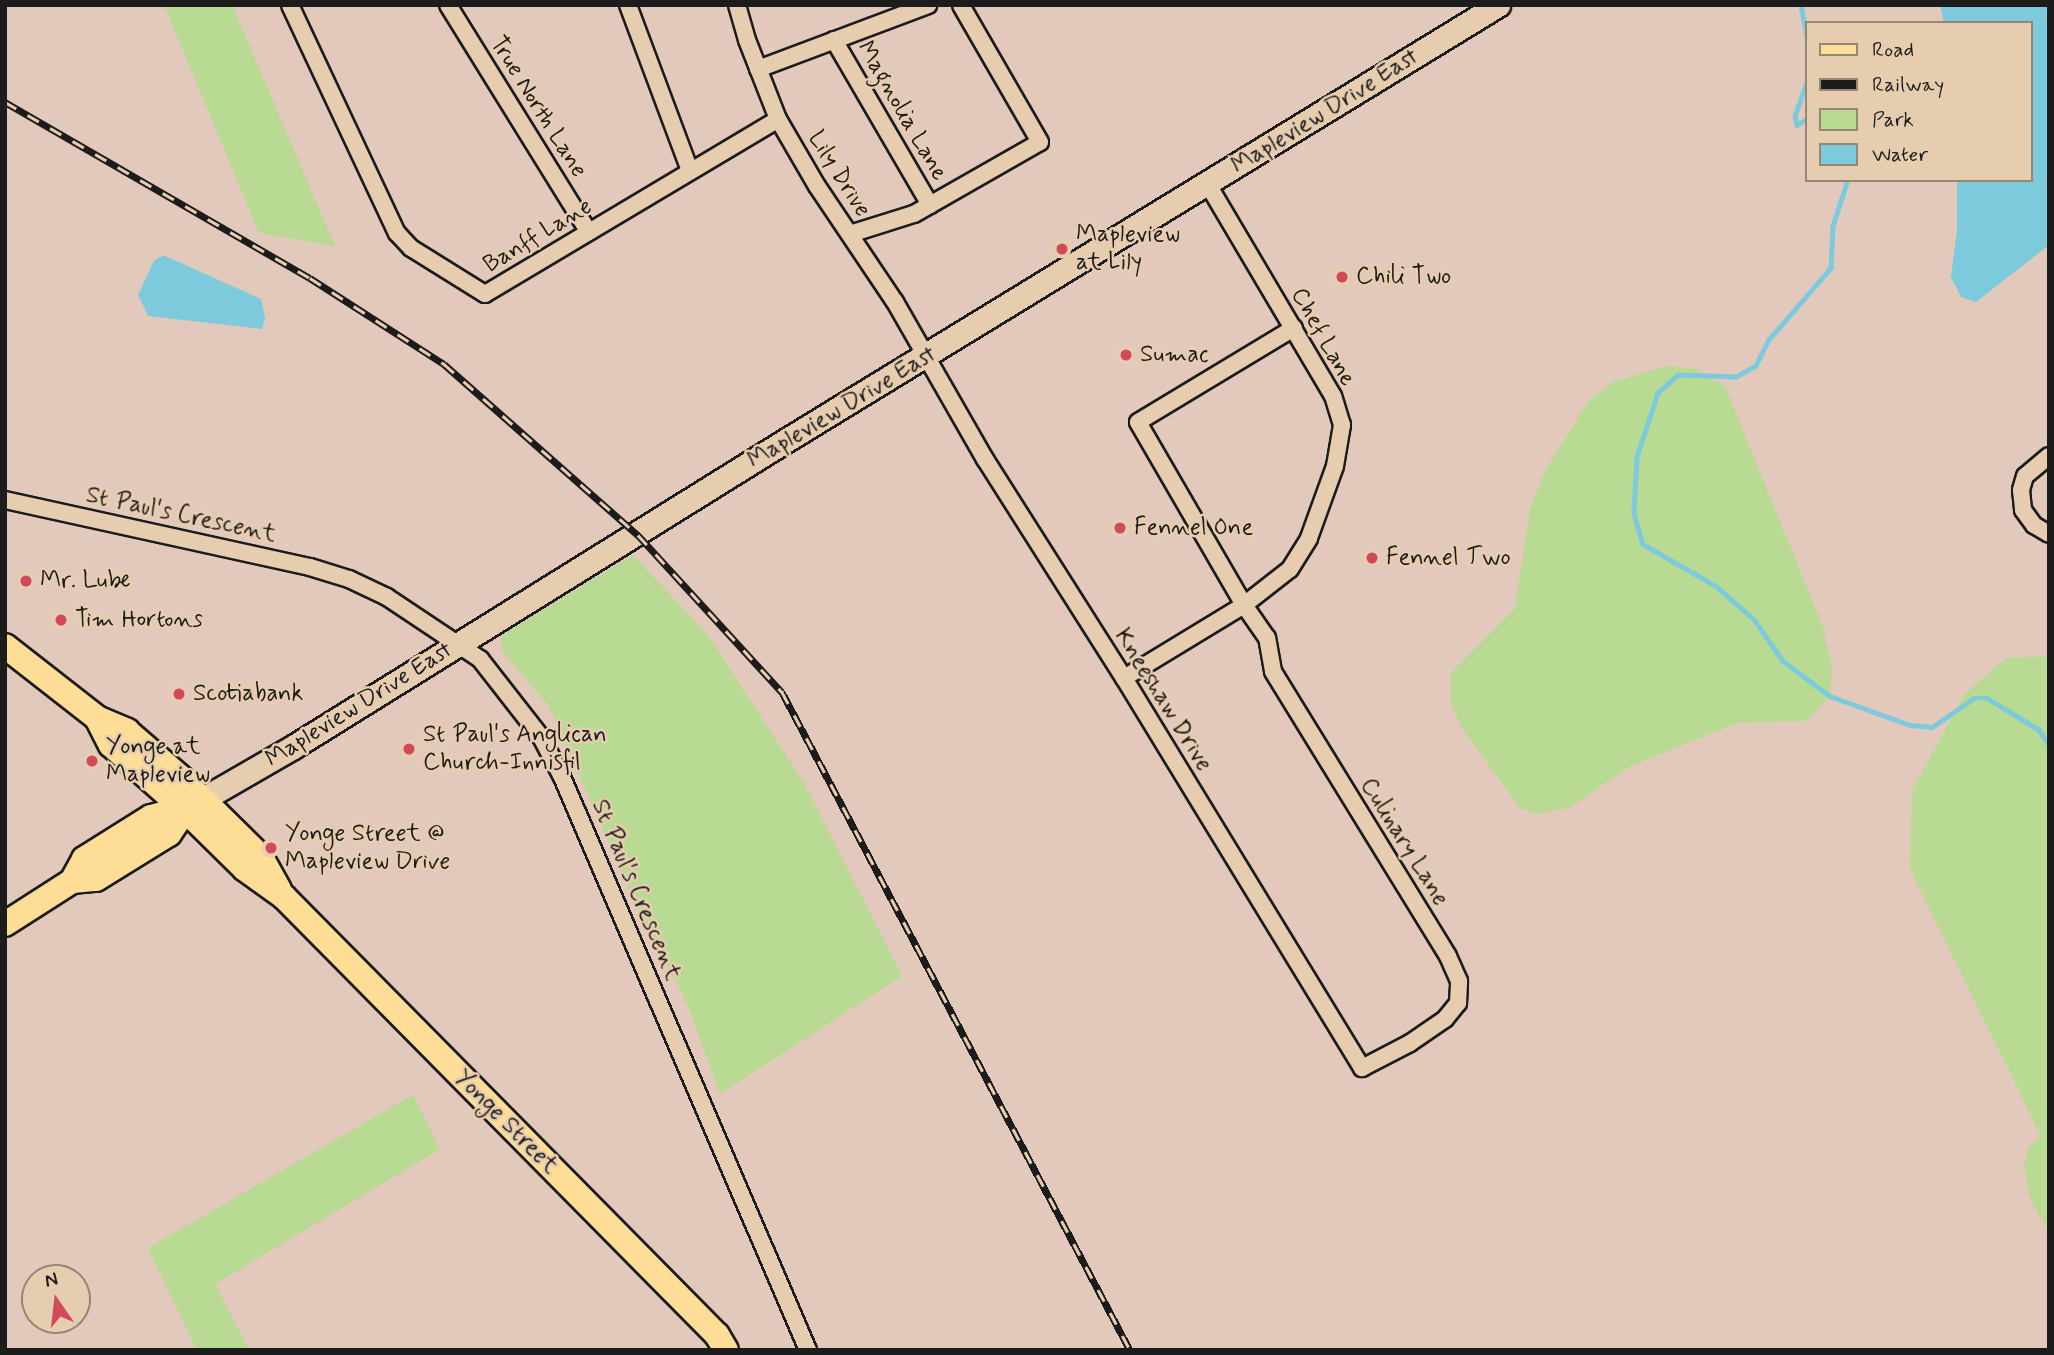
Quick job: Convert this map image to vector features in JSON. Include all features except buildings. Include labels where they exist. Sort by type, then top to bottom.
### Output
[{"type":"main road","name":"Mapleview Drive East","points":[[5,924],[72,881],[96,879],[169,834],[194,804],[293,747],[1499,5]]},
{"type":"main road","name":"Yonge Street","points":[[5,646],[97,718],[127,731],[194,804],[261,857],[284,897],[717,1335],[726,1350]]},
{"type":"street","name":"Banff Lane","points":[[290,5],[388,219],[411,248],[485,294],[778,119]]},
{"type":"street","name":"True North Lane","points":[[448,5],[589,232]]},
{"type":"street","points":[[628,5],[690,171]]},
{"type":"street","name":"Lily Drive","points":[[737,5],[778,119],[895,302],[925,358]]},
{"type":"street","points":[[758,69],[928,5]]},
{"type":"street","points":[[850,234],[914,214],[1040,142],[961,5]]},
{"type":"street","name":"Magnolia Lane","points":[[834,40],[930,205]]},
{"type":"street","name":"Chef Lane","points":[[1124,678],[1244,605],[1290,569],[1309,538],[1335,466],[1342,425],[1333,396],[1208,185]]},
{"type":"street","name":"Culinary Lane","points":[[1294,328],[1138,422],[1244,605],[1267,638],[1273,671],[1448,956],[1459,981],[1458,1003],[1445,1019],[1410,1043],[1362,1068]]},
{"type":"street","name":"Kneeshaw Drive","points":[[925,358],[1362,1068]]},
{"type":"street","points":[[2049,456],[2025,476],[2021,490],[2022,510],[2034,525],[2049,534]]},
{"type":"street","name":"St Paul's Crescent","points":[[5,500],[336,575],[387,597],[480,659],[541,737],[562,777],[808,1350]]},
{"type":"green space","points":[[164,5],[232,5],[335,246],[259,233]]},
{"type":"green space","points":[[1667,366],[1694,368],[1725,386],[1823,627],[1832,667],[1830,696],[1806,721],[1737,723],[1633,765],[1569,808],[1535,814],[1520,808],[1462,728],[1451,704],[1451,673],[1515,608],[1530,509],[1546,469],[1588,402],[1612,382]]},
{"type":"green space","points":[[633,555],[708,635],[804,783],[902,976],[720,1094],[687,1003],[636,905],[549,706],[502,651],[502,635]]},
{"type":"green space","points":[[2049,656],[2049,1232],[2031,1201],[2024,1165],[2028,1148],[2041,1136],[1910,869],[1912,791],[1963,696],[2005,658]]},
{"type":"green space","points":[[413,1095],[440,1149],[215,1284],[249,1350],[197,1350],[148,1248]]},
{"type":"water","points":[[1940,5],[2049,5],[2049,245],[1976,302],[1961,297],[1951,277],[1957,230],[1957,182],[2033,182],[2033,21],[1944,21]]},
{"type":"water","points":[[163,255],[261,299],[265,318],[262,329],[148,316],[138,295],[154,261]]},
{"type":"waterway","points":[[1801,5],[1806,32]]},
{"type":"waterway","points":[[1806,85],[1795,116],[1797,125],[1806,119]]},
{"type":"waterway","points":[[1847,182],[1833,226],[1831,268],[1769,340],[1756,366],[1736,377],[1678,375],[1658,393],[1637,457],[1634,513],[1643,544],[1716,586],[1754,619],[1783,661],[1830,696],[1910,725],[1932,727],[1974,698],[1987,698],[2038,729],[2049,744]]},
{"type":"railway","points":[[5,102],[310,278],[444,364],[638,535],[782,692],[1130,1350]]},
{"type":"place","name":"Mapleview at Lily","points":[[1062,249]]},
{"type":"place","name":"Chili Two","points":[[1342,277]]},
{"type":"place","name":"Sumac","points":[[1126,355]]},
{"type":"place","name":"Fennel One","points":[[1120,528]]},
{"type":"place","name":"Fennel Two","points":[[1372,558]]},
{"type":"place","name":"Mr. Lube","points":[[26,581]]},
{"type":"place","name":"Tim Hortons","points":[[61,620]]},
{"type":"place","name":"Scotiabank","points":[[179,694]]},
{"type":"place","name":"St Paul's Anglican Church-Innisfil","points":[[409,749]]},
{"type":"place","name":"Yonge at Mapleview","points":[[92,761]]},
{"type":"place","name":"Yonge Street @ Mapleview Drive","points":[[271,848]]}]
